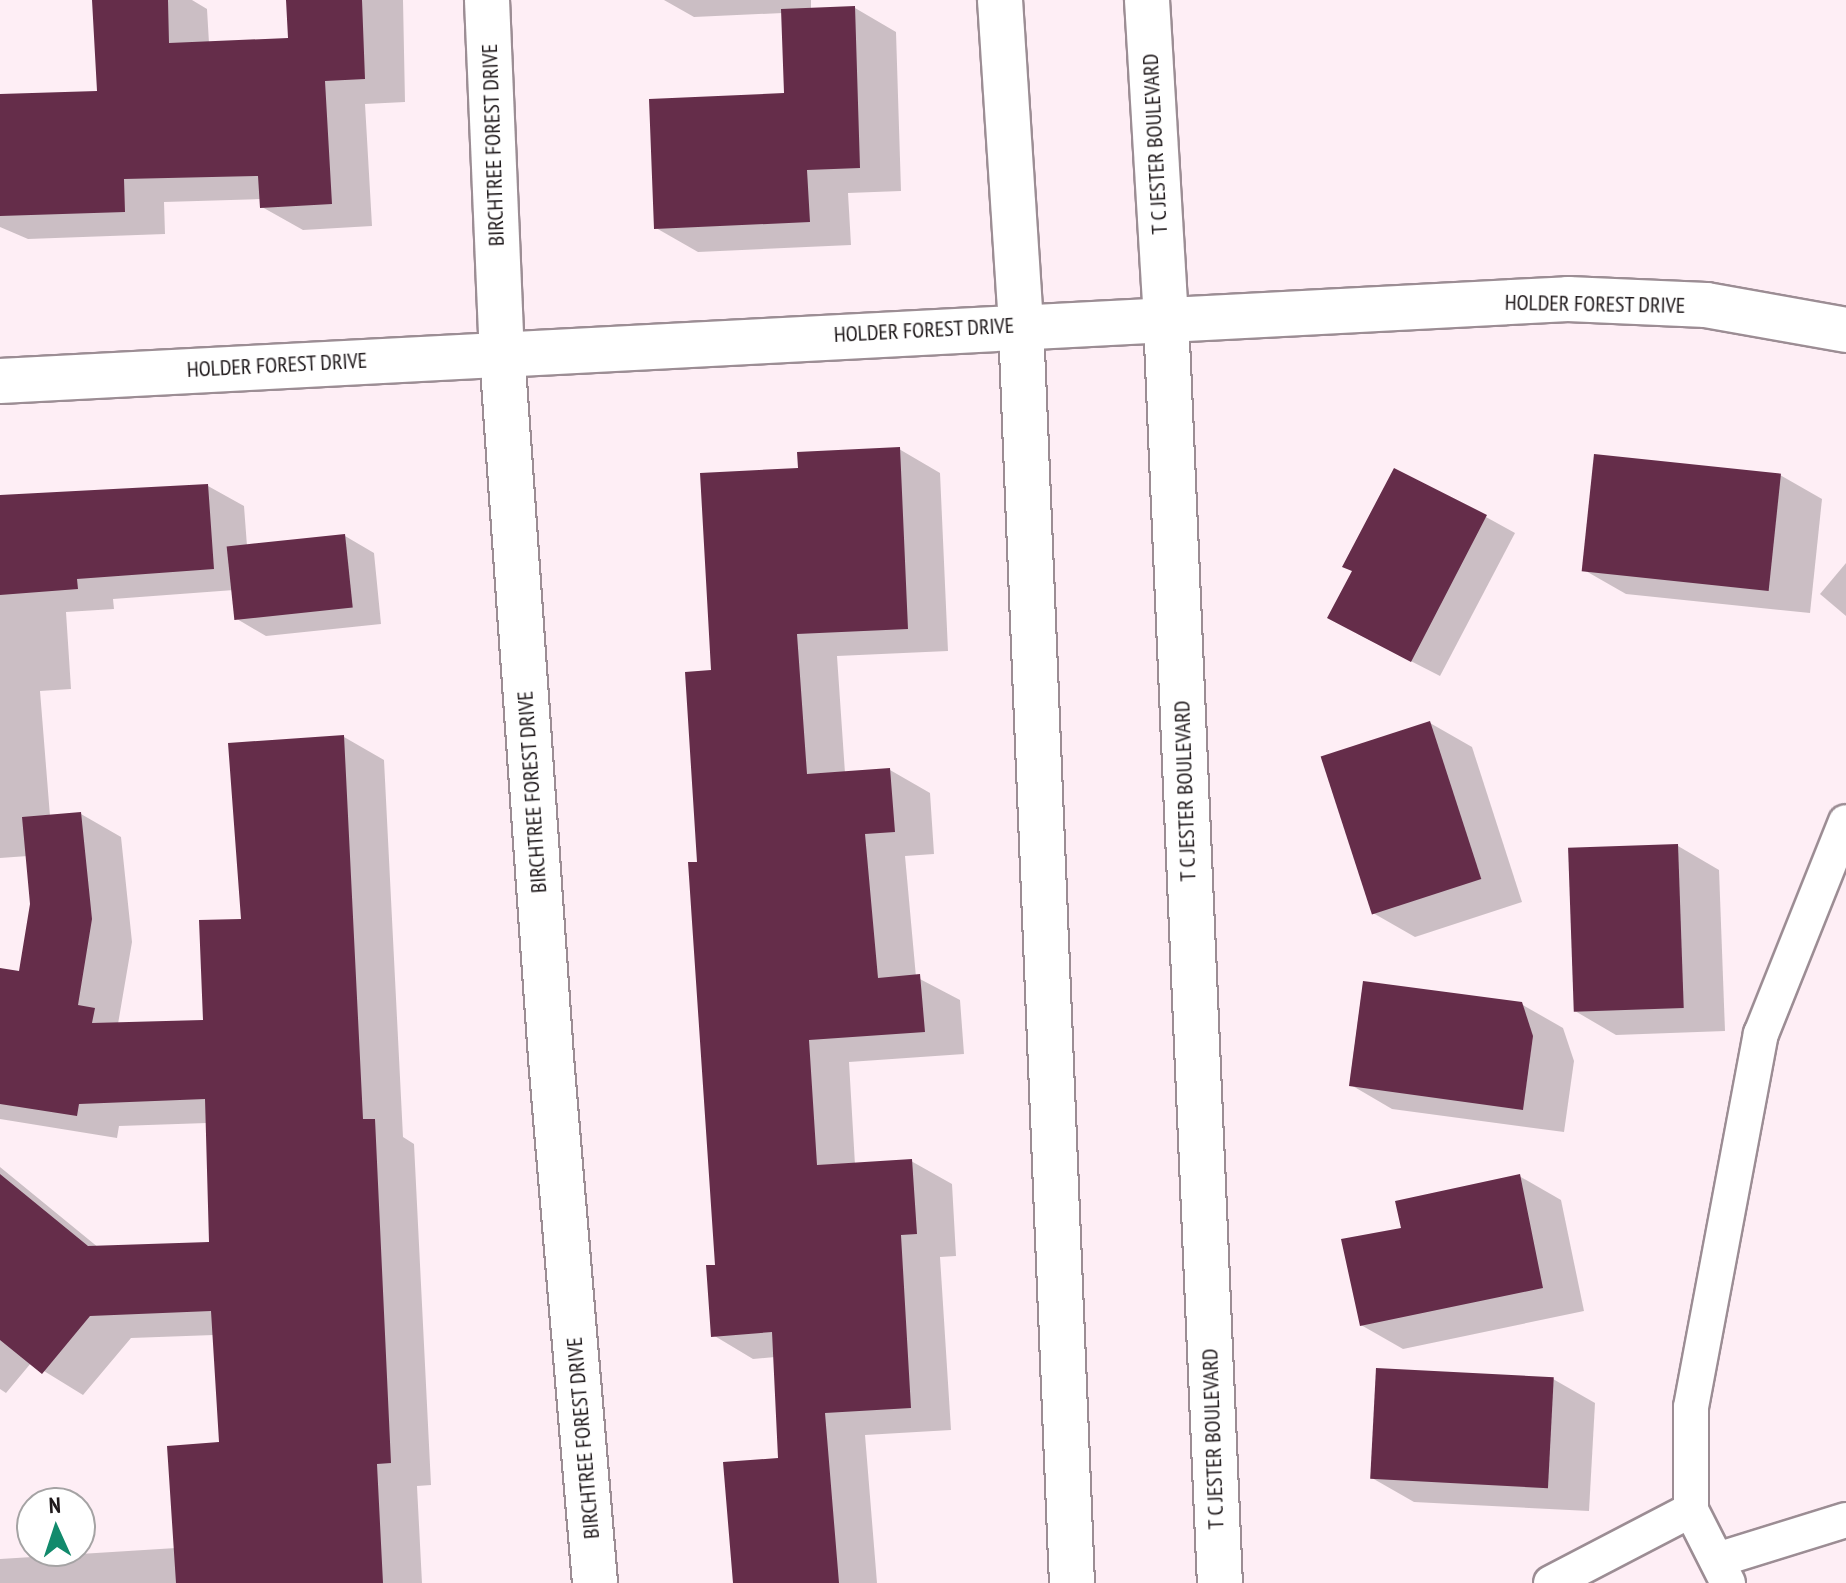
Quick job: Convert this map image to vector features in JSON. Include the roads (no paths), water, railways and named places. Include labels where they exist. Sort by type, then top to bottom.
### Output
[{"type":"street","name":"BIRCHTREE FOREST DRIVE","points":[[487,0],[502,353],[550,1042],[595,1583]]},
{"type":"street","points":[[1000,0],[1021,325],[1072,1583]]},
{"type":"street","name":"T C JESTER BOULEVARD","points":[[1147,0],[1166,318],[1220,1583]]},
{"type":"street","name":"HOLDER FOREST DRIVE","points":[[0,381],[1021,325],[1568,299],[1706,305],[1846,330]]},
{"type":"lane","points":[[1846,822],[1761,1034],[1691,1407],[1691,1510],[1723,1572],[1846,1520]]},
{"type":"lane","points":[[1551,1583],[1691,1510]]}]
